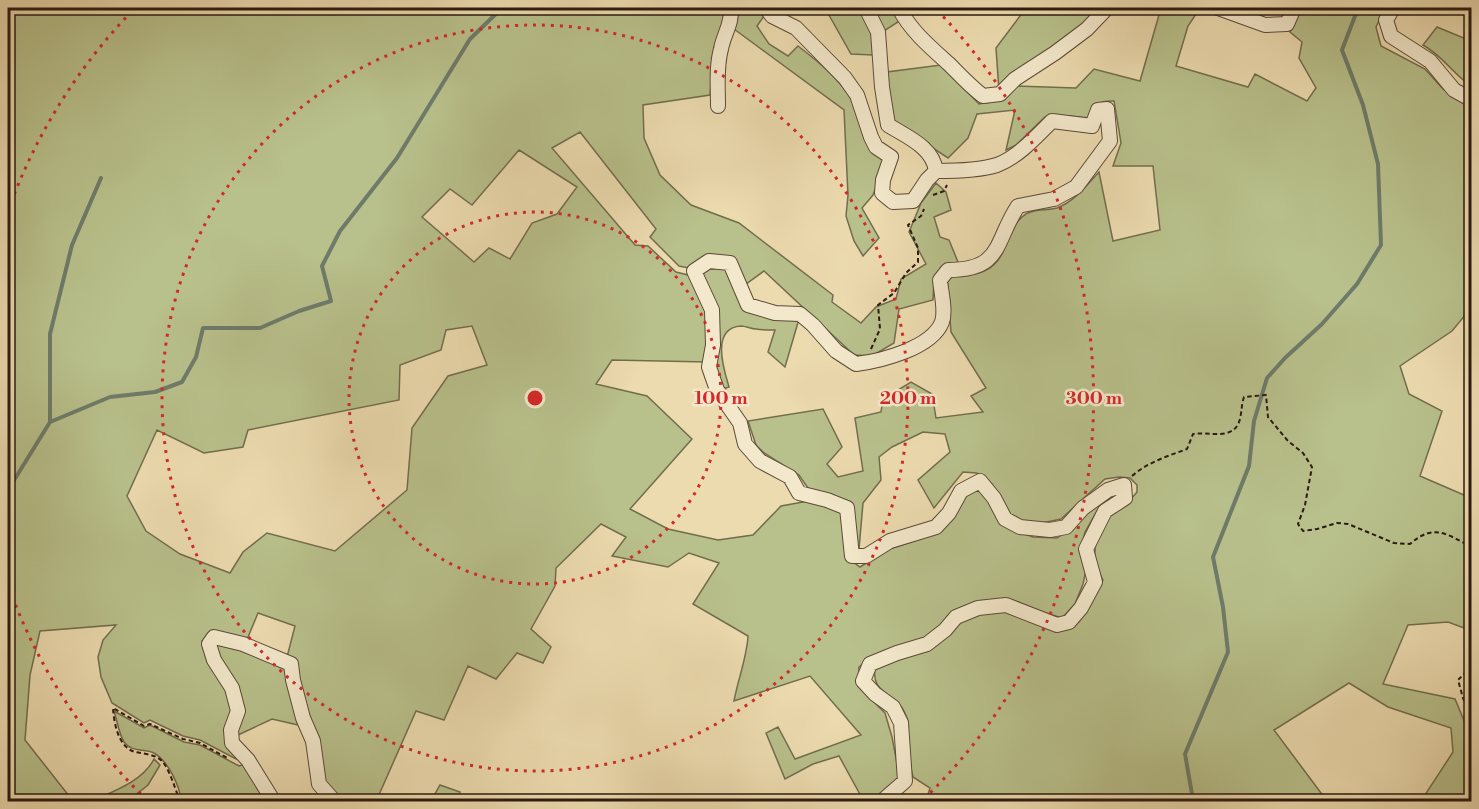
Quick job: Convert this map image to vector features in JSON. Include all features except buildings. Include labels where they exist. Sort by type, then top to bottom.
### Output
[{"type":"street","points":[[718,106],[718,66],[721,46],[732,20],[731,8]]},
{"type":"street","points":[[766,8],[772,16],[796,28],[845,78],[857,95],[876,147],[891,157],[883,180],[882,193],[893,202],[913,201],[936,171],[997,165],[1019,152],[1052,121],[1092,126],[1098,110],[1107,109],[1110,141],[1076,187],[1054,199],[1018,206],[1007,222],[999,247],[988,260],[966,270],[948,270],[940,280],[943,321],[933,337],[910,349],[856,364],[836,351],[800,314],[775,313],[748,305],[730,263],[709,261],[694,271],[712,310],[713,345],[709,368],[717,390],[740,423],[745,444],[760,461],[790,477],[799,494],[827,500],[848,508],[852,556],[866,556],[890,541],[936,527],[949,513],[961,491],[980,482],[994,498],[1005,519],[1020,527],[1050,530],[1066,526],[1091,502],[1108,490],[1124,485],[1125,498],[1105,511],[1086,549],[1095,582],[1081,608],[1069,622],[1057,625],[1006,605],[978,608],[956,617],[945,630],[927,644],[870,664],[863,681],[875,694],[893,707],[901,723],[905,781],[881,801]]},
{"type":"street","points":[[866,8],[878,32],[882,87],[888,125],[928,152],[935,159],[936,171]]},
{"type":"street","points":[[898,8],[926,44],[966,83],[983,96],[1000,94],[1015,79],[1087,29],[1107,8]]},
{"type":"street","points":[[1218,8],[1265,25],[1287,24],[1294,8]]},
{"type":"street","points":[[1393,8],[1386,20],[1391,36],[1430,61],[1454,90],[1472,100]]},
{"type":"street","points":[[274,801],[248,760],[232,743],[231,730],[238,711],[232,688],[214,660],[209,644],[214,637],[243,644],[291,664],[303,718],[313,741],[319,784],[335,801]]},
{"type":"path","points":[[929,197],[944,191],[952,171]]},
{"type":"path","points":[[880,359],[871,353],[870,346],[880,330],[878,305],[894,293],[906,273],[918,262],[918,248],[908,225],[921,216],[925,206]]},
{"type":"path","points":[[1124,485],[1141,469],[1161,458],[1188,449],[1193,434],[1201,432],[1211,435],[1235,429],[1239,423],[1244,397],[1266,395],[1268,417],[1288,441],[1303,453],[1312,467],[1305,505],[1298,524],[1303,531],[1337,523],[1348,524],[1394,543],[1410,544],[1420,534],[1432,531],[1441,532],[1472,547]]},
{"type":"path","points":[[1472,666],[1458,680],[1472,719]]},
{"type":"path","points":[[179,801],[162,762],[153,755],[132,751],[122,744],[113,708],[144,726],[150,723],[183,739],[200,743],[228,759]]},
{"type":"green space","points":[[8,8],[726,8],[726,18],[714,51],[710,95],[643,105],[644,138],[660,175],[691,205],[739,223],[833,295],[832,302],[861,323],[876,307],[896,299],[901,279],[926,264],[909,232],[921,203],[936,183],[946,192],[951,210],[934,217],[940,237],[949,240],[958,262],[941,267],[934,281],[933,300],[899,309],[894,343],[872,356],[854,355],[764,271],[746,284],[735,260],[689,268],[679,266],[650,237],[656,229],[580,132],[552,148],[635,245],[648,246],[676,272],[692,276],[710,313],[707,362],[612,360],[596,384],[647,396],[692,439],[630,509],[668,529],[718,540],[753,535],[781,506],[814,500],[844,511],[849,559],[860,567],[887,550],[940,532],[966,492],[979,488],[1014,530],[1033,537],[1057,538],[1069,530],[1082,514],[1113,495],[1122,493],[1097,511],[1085,532],[1080,551],[1086,570],[1083,584],[1075,604],[1062,618],[1005,600],[924,638],[870,658],[859,667],[858,686],[885,713],[900,779],[881,795],[862,798],[839,756],[813,764],[785,779],[766,733],[778,727],[795,759],[861,735],[810,676],[734,701],[748,636],[693,604],[719,563],[689,553],[668,567],[612,556],[626,537],[601,524],[556,568],[555,586],[531,629],[551,647],[543,663],[517,653],[496,679],[468,666],[444,720],[416,711],[378,797],[387,801],[346,801],[335,796],[322,777],[287,657],[295,626],[258,613],[246,642],[214,632],[202,641],[208,659],[225,688],[232,706],[232,718],[227,731],[242,758],[236,759],[200,740],[183,736],[150,720],[144,723],[112,703],[101,677],[98,657],[103,640],[116,625],[40,631],[30,675],[25,740],[73,801],[8,801]],"holes":[[[519,150],[577,187],[557,214],[532,223],[510,259],[489,248],[474,262],[422,217],[450,189],[472,205]],[[472,326],[487,365],[448,376],[412,428],[407,490],[335,551],[267,533],[243,552],[230,573],[180,554],[146,531],[127,496],[157,430],[204,453],[243,447],[248,430],[399,400],[400,365],[441,350],[446,330]]]},
{"type":"green space","points":[[736,8],[761,8],[764,16],[757,26],[769,44],[788,56],[798,46],[835,78],[858,109],[886,160],[873,195],[862,208],[879,238],[863,256],[854,241],[846,216],[848,195],[844,110],[734,29]]},
{"type":"green space","points":[[825,8],[859,8],[875,33],[873,55],[851,54]]},
{"type":"green space","points":[[872,8],[895,8],[901,20],[884,31]]},
{"type":"green space","points":[[1026,8],[1102,8],[1085,28],[999,91],[996,48]]},
{"type":"green space","points":[[1161,8],[1200,8],[1188,26],[1176,66],[1248,87],[1255,74],[1307,101],[1316,88],[1299,58],[1302,42],[1290,32],[1300,8],[1385,8],[1376,27],[1381,46],[1425,69],[1443,89],[1471,108],[1471,308],[1452,331],[1400,366],[1409,394],[1442,411],[1420,476],[1471,498],[1472,631],[1448,622],[1408,625],[1383,684],[1455,699],[1471,733],[1471,801],[1408,801],[1425,795],[1453,752],[1451,728],[1388,707],[1349,683],[1274,730],[1327,801],[926,801],[930,788],[913,777],[909,760],[907,718],[901,706],[876,682],[876,665],[963,618],[1000,609],[1063,629],[1079,622],[1103,580],[1095,555],[1096,543],[1104,521],[1134,496],[1137,492],[1137,485],[1130,478],[1105,479],[1061,519],[1042,523],[1023,522],[1012,517],[992,484],[977,473],[963,472],[934,508],[918,480],[950,452],[945,434],[923,432],[892,447],[879,457],[881,480],[863,503],[859,549],[855,546],[852,504],[810,491],[799,475],[764,453],[756,445],[748,421],[823,409],[842,447],[827,464],[838,477],[863,471],[855,418],[881,412],[883,399],[911,382],[932,394],[936,418],[983,412],[971,396],[986,388],[951,332],[947,278],[975,274],[989,268],[1002,254],[1019,220],[1030,212],[1057,208],[1069,202],[1099,172],[1113,241],[1160,230],[1153,166],[1113,166],[1121,143],[1114,101],[1104,101],[1098,104],[1089,118],[1045,117],[1016,145],[1006,150],[1015,110],[977,114],[968,138],[948,158],[892,121],[887,72],[941,65],[979,104],[1004,100],[1016,86],[1076,88],[1094,69],[1140,81]]},
{"type":"green space","points":[[1437,27],[1471,41],[1471,86],[1423,45]]},
{"type":"green space","points":[[710,264],[728,267],[747,310],[799,319],[785,367],[768,352],[775,330],[741,326],[731,328],[725,334],[722,342],[722,361],[729,387],[720,390],[714,368],[700,271]]},
{"type":"green space","points":[[216,642],[249,652],[288,668],[298,725],[272,719],[236,736],[241,711],[213,646]]},
{"type":"green space","points":[[114,711],[144,728],[150,725],[184,742],[200,745],[239,766],[248,763],[271,801],[181,801],[172,774],[164,762],[154,753],[131,748],[124,742]]},
{"type":"green space","points":[[154,759],[160,765],[148,785],[128,801],[92,801],[135,779],[149,767]]},
{"type":"green space","points":[[440,785],[460,792],[459,801],[431,801]]},
{"type":"waterway","points":[[50,422],[110,397],[155,392],[182,382],[196,357],[203,328],[260,328],[299,311],[331,301],[322,266],[340,231],[397,158],[470,39],[502,8]]},
{"type":"waterway","points":[[1196,802],[1192,794],[1185,754],[1228,652],[1223,607],[1213,557],[1249,466],[1254,421],[1267,378],[1322,324],[1357,284],[1381,245],[1378,164],[1363,105],[1342,50],[1355,16],[1361,8]]},
{"type":"waterway","points":[[8,490],[50,422],[50,334],[72,245],[101,178]]}]
